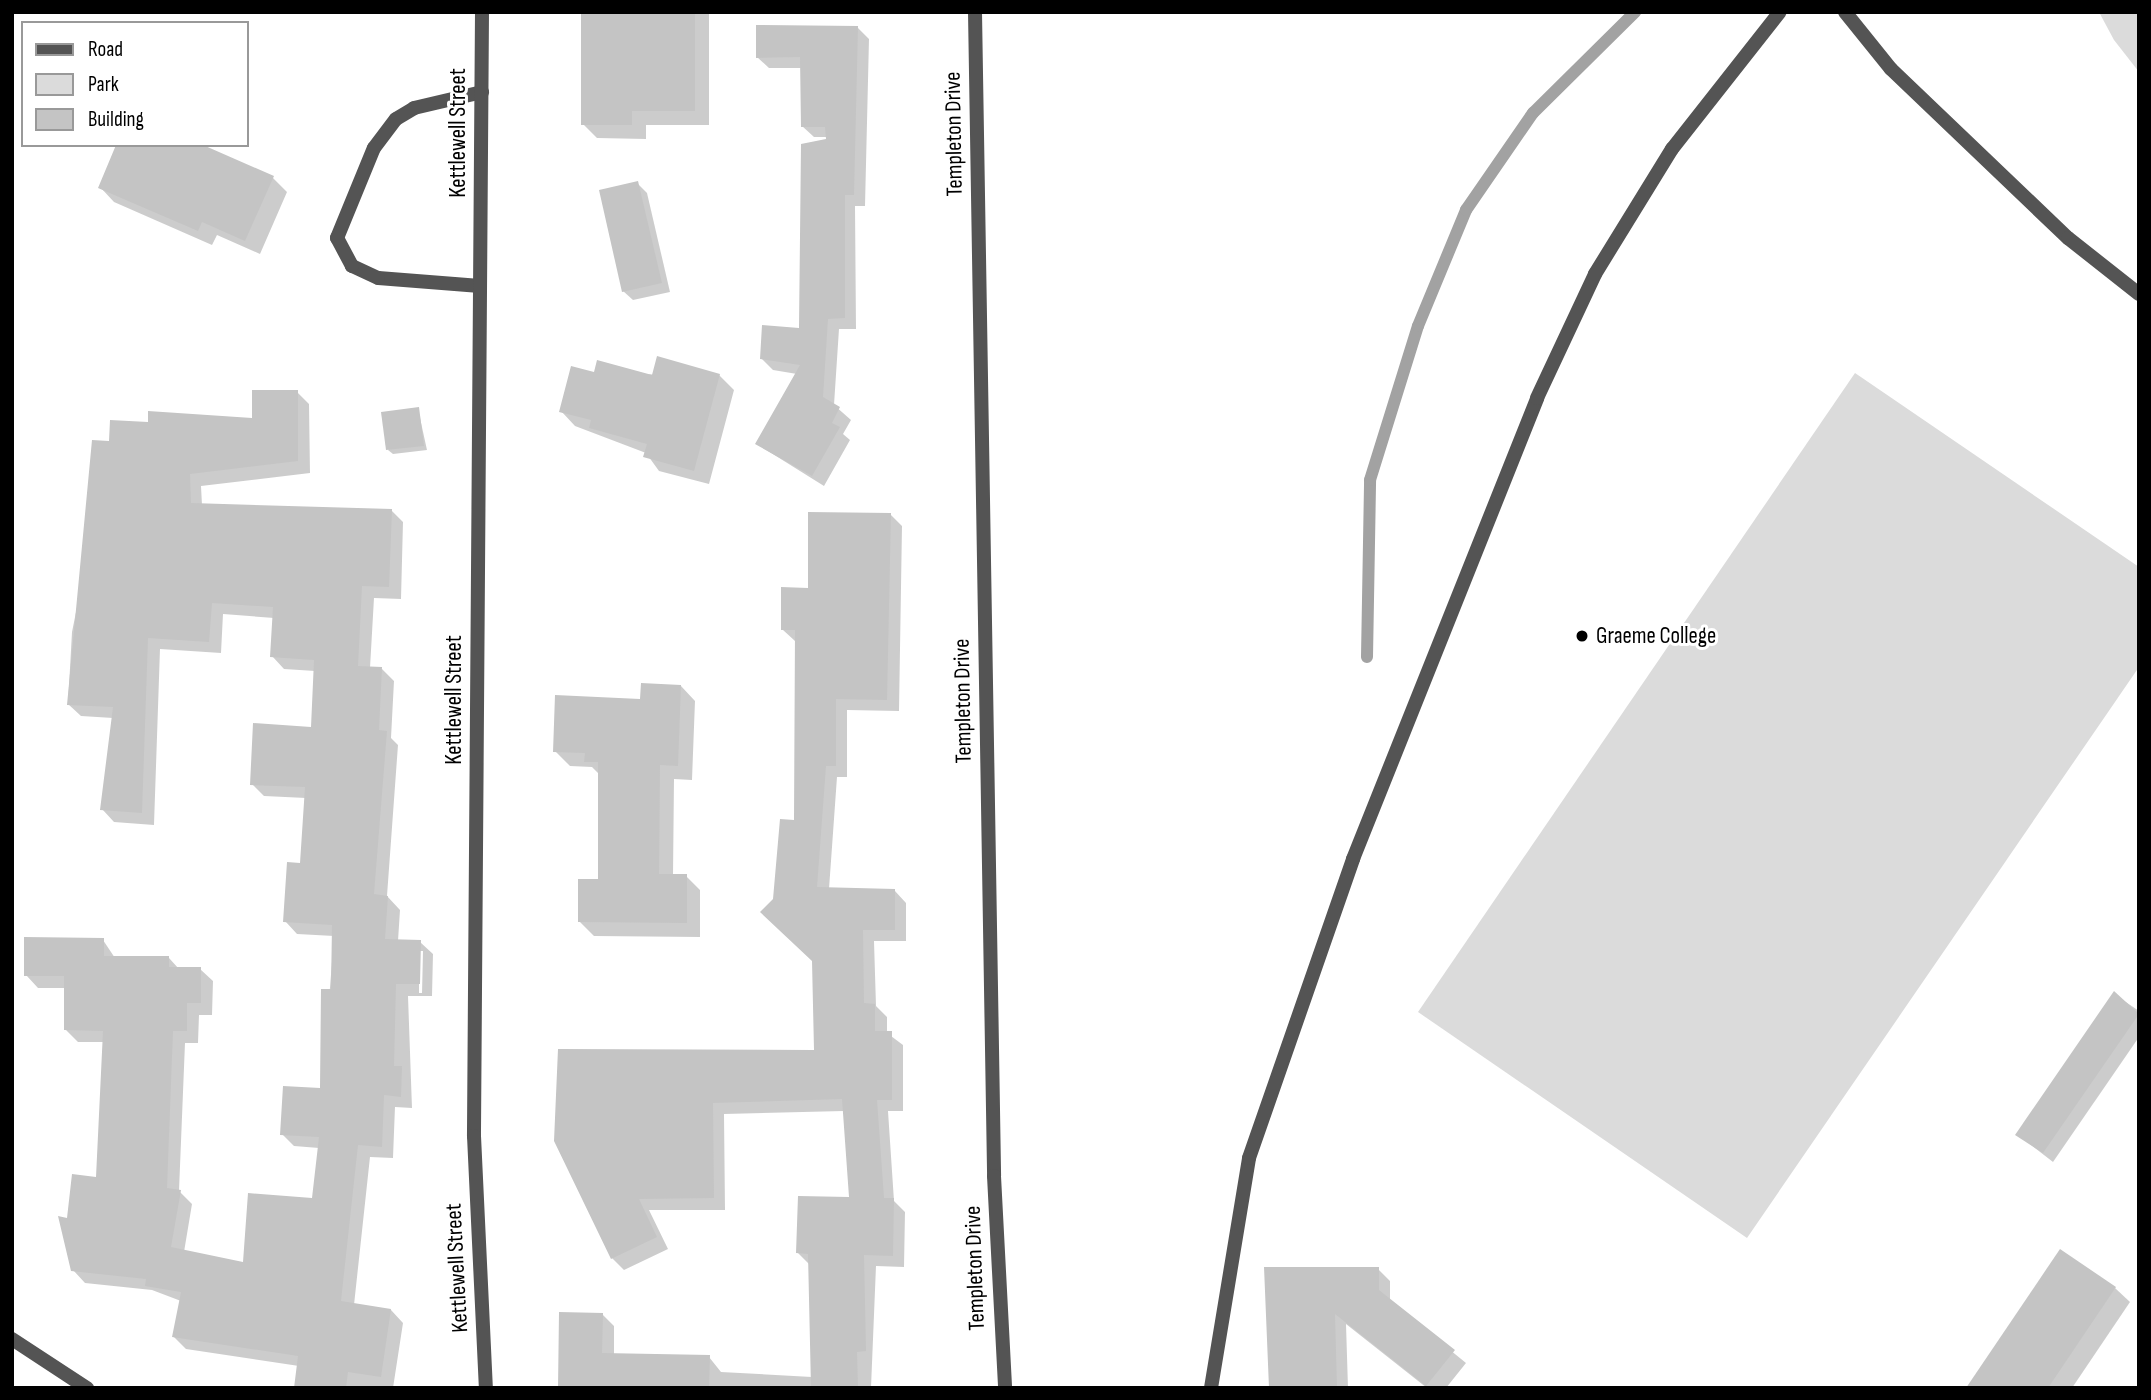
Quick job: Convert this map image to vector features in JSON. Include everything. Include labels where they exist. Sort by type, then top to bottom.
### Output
[{"type":"street","name":"Kettlewell Street","points":[[482,12],[474,1136],[486,1388]]},
{"type":"street","name":"Templeton Drive","points":[[975,12],[994,1162],[1005,1388]]},
{"type":"street","points":[[1211,1388],[1249,1158],[1353,859],[1537,398],[1595,274],[1672,149],[1780,12]]},
{"type":"street","points":[[1845,12],[1891,69],[2068,238],[2139,294]]},
{"type":"street","points":[[480,286],[378,278],[352,266],[337,238],[374,148],[396,119],[414,108],[482,92]]},
{"type":"street","points":[[14,1343],[87,1388]]},
{"type":"green space","points":[[2099,12],[2139,12],[2139,72],[2114,40]]},
{"type":"green space","points":[[1855,373],[2139,567],[2139,667],[1747,1238],[1418,1012]]},
{"type":"building","points":[[581,12],[695,12],[695,111],[632,111],[632,125],[581,125]]},
{"type":"building","points":[[756,25],[858,26],[854,195],[845,195],[845,318],[828,319],[823,397],[840,407],[832,423],[840,427],[812,476],[755,444],[800,365],[760,359],[762,325],[799,328],[801,144],[826,139],[825,127],[801,127],[800,57],[756,58]]},
{"type":"building","points":[[115,147],[208,147],[274,176],[245,241],[202,222],[198,231],[98,188]]},
{"type":"building","points":[[638,181],[662,283],[622,292],[599,190]]},
{"type":"building","points":[[657,356],[720,374],[694,471],[643,457],[647,444],[589,428],[591,420],[559,412],[571,366],[594,372],[597,360],[652,375]]},
{"type":"building","points":[[252,390],[298,390],[298,461],[190,474],[191,503],[392,509],[389,587],[362,586],[358,666],[382,667],[379,730],[387,731],[374,894],[388,896],[385,939],[421,940],[420,984],[396,984],[394,1066],[402,1066],[401,1097],[384,1095],[382,1147],[358,1145],[341,1301],[391,1309],[381,1377],[348,1372],[346,1388],[294,1388],[298,1356],[172,1337],[181,1292],[145,1286],[146,1279],[71,1271],[58,1216],[67,1218],[72,1174],[96,1177],[103,1031],[64,1030],[64,976],[24,976],[24,937],[104,938],[104,956],[169,956],[169,967],[201,967],[201,1003],[187,1003],[187,1031],[173,1031],[167,1188],[181,1190],[171,1247],[243,1262],[248,1193],[312,1198],[319,1137],[280,1135],[283,1086],[320,1088],[321,989],[331,989],[332,925],[283,922],[287,862],[300,863],[305,787],[250,785],[253,723],[311,727],[314,660],[270,657],[273,607],[212,603],[209,642],[148,638],[142,813],[100,810],[113,707],[67,705],[92,440],[109,441],[110,420],[148,422],[148,411],[252,418]]},
{"type":"building","points":[[419,407],[424,446],[386,450],[381,412]]},
{"type":"building","points":[[808,512],[891,513],[887,700],[836,699],[836,766],[826,766],[817,887],[895,889],[895,930],[863,930],[864,1003],[875,1004],[875,1031],[892,1031],[892,1100],[877,1100],[884,1198],[894,1198],[893,1256],[864,1255],[866,1351],[857,1352],[858,1388],[811,1388],[808,1254],[796,1253],[798,1196],[849,1197],[842,1099],[713,1103],[714,1198],[639,1199],[657,1237],[611,1259],[554,1141],[558,1049],[814,1050],[812,961],[760,912],[773,899],[780,819],[794,820],[795,630],[781,630],[781,587],[808,588]]},
{"type":"building","points":[[641,683],[681,685],[678,766],[660,765],[659,874],[687,874],[687,923],[578,922],[578,879],[598,879],[598,762],[584,762],[585,753],[553,752],[555,695],[640,699]]},
{"type":"building","points":[[2114,991],[2139,1014],[2043,1153],[2015,1135]]},
{"type":"building","points":[[2060,1249],[2116,1287],[2048,1388],[1966,1388]]},
{"type":"building","points":[[1264,1267],[1379,1267],[1379,1290],[1455,1350],[1426,1386],[1335,1314],[1337,1388],[1269,1388]]},
{"type":"building","points":[[559,1312],[603,1313],[602,1353],[710,1355],[709,1388],[558,1388]]},
{"type":"waterway","points":[[1367,657],[1370,480],[1418,326],[1466,210],[1533,113],[1635,12]]},
{"type":"place","name":"Graeme College","points":[[1582,636]]}]
